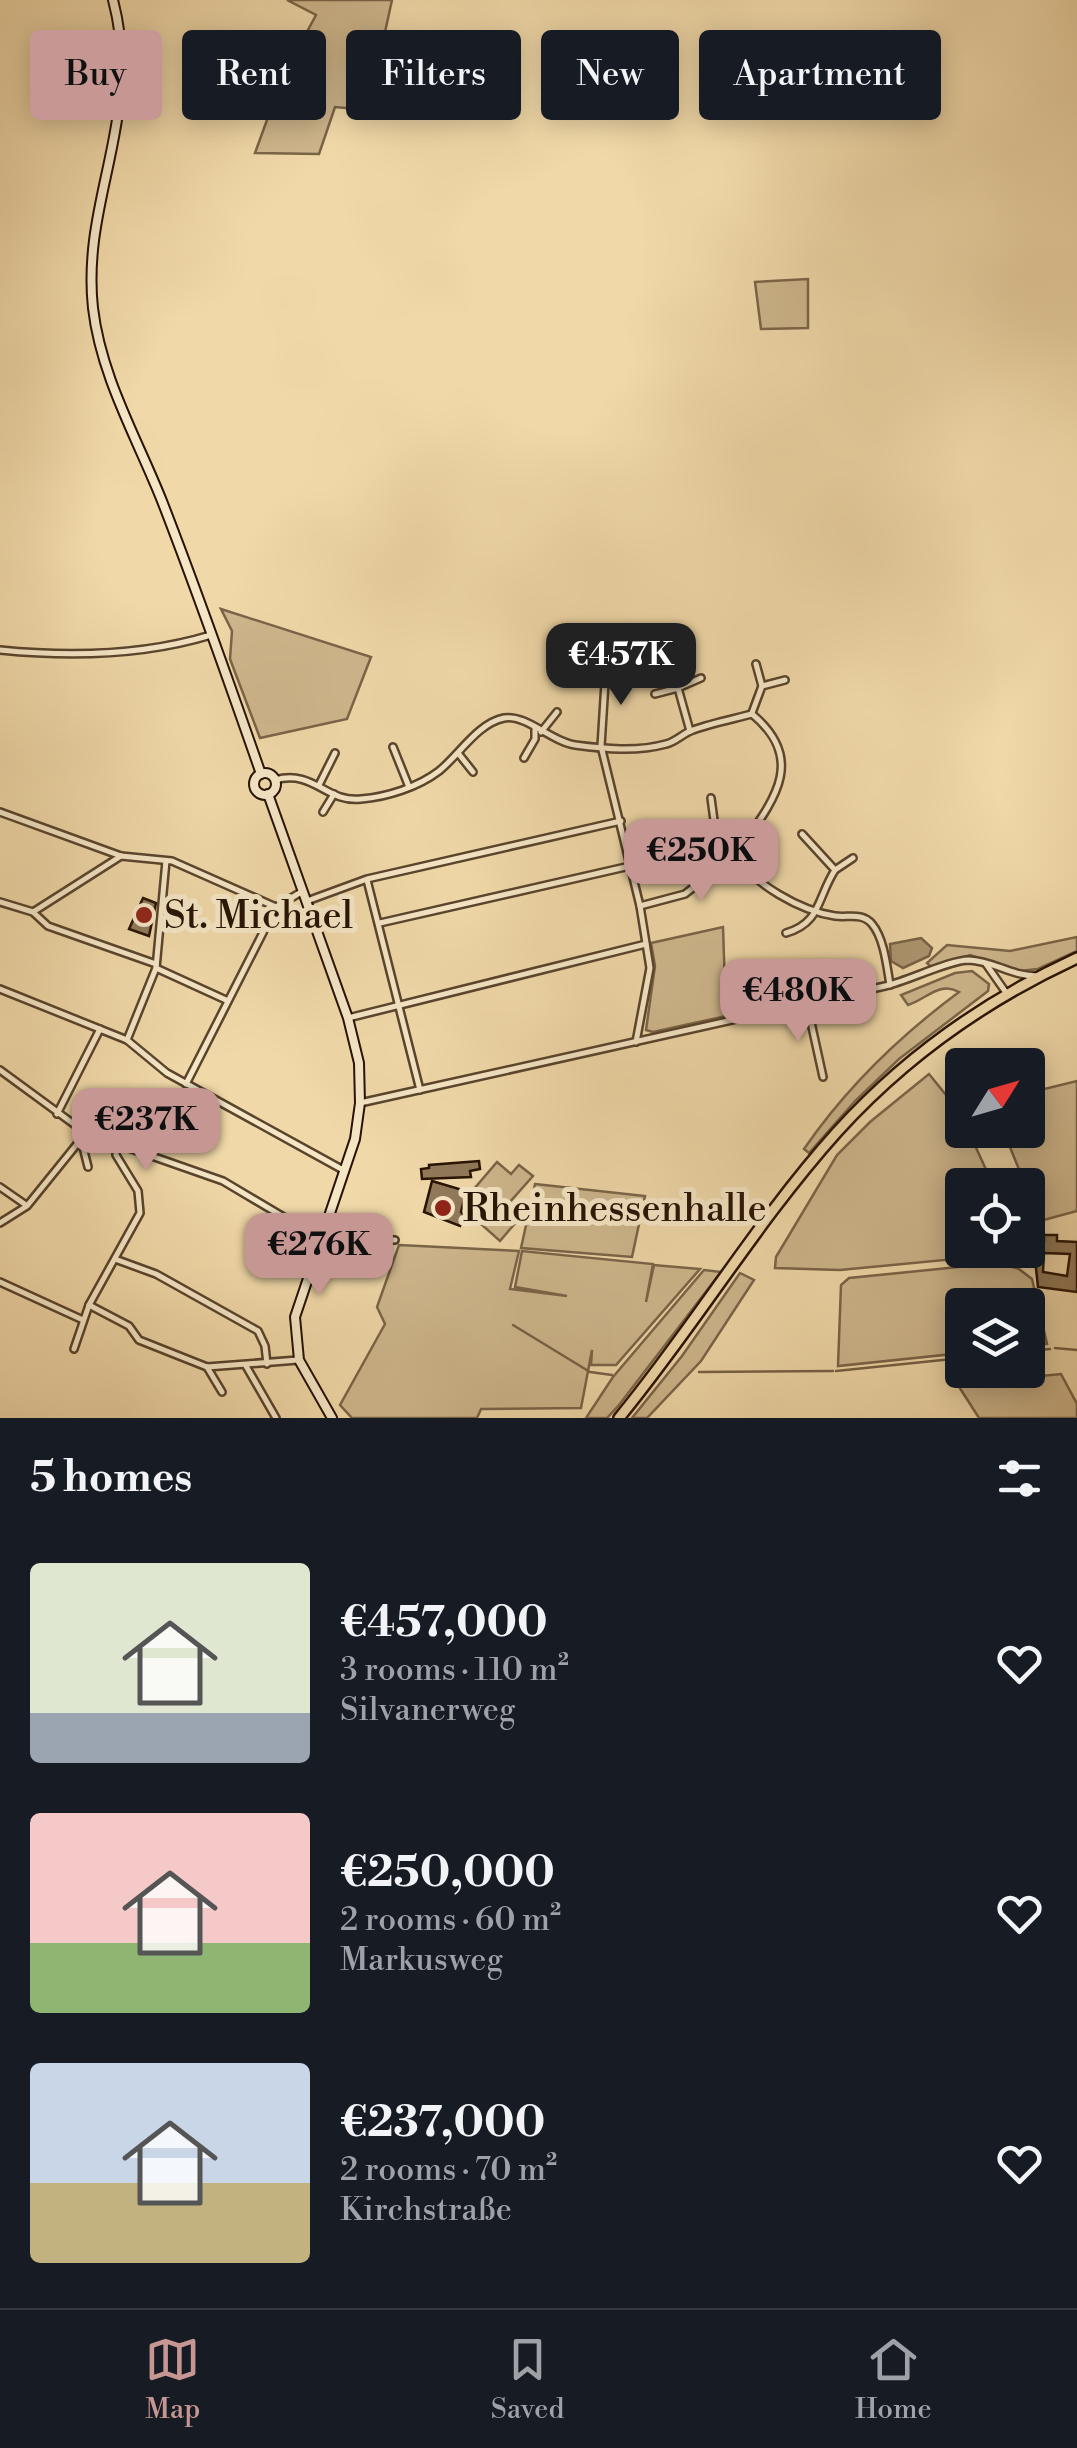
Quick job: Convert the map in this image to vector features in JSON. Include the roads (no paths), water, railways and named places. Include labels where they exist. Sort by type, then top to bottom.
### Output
[{"type":"main road","points":[[113,0],[123,83],[118,128],[94,244],[91,283],[96,328],[112,384],[212,634],[260,774],[254,786],[260,794],[268,794],[274,790],[275,780],[260,774]]},
{"type":"main road","points":[[268,794],[348,1018],[359,1063],[360,1103],[345,1171],[295,1317],[299,1360],[332,1418]]},
{"type":"main road","points":[[619,1418],[817,1156],[865,1103],[942,1037],[1010,992],[1077,958]]},
{"type":"street","points":[[0,650],[93,652],[178,644],[212,634]]},
{"type":"street","points":[[752,714],[762,686],[756,664]]},
{"type":"street","points":[[606,667],[601,746],[640,906],[650,968],[636,1042]]},
{"type":"street","points":[[655,694],[701,678]]},
{"type":"street","points":[[762,686],[785,680]]},
{"type":"street","points":[[678,688],[690,730]]},
{"type":"street","points":[[524,758],[538,731],[557,712]]},
{"type":"street","points":[[275,780],[300,776],[334,794],[360,800],[410,787],[437,772],[481,731],[502,718],[513,718],[573,745],[646,748],[671,744],[690,730],[752,714]]},
{"type":"street","points":[[640,906],[685,894],[736,854],[776,791],[782,750],[774,732],[752,714]]},
{"type":"street","points":[[393,747],[410,787]]},
{"type":"street","points":[[319,786],[335,753]]},
{"type":"street","points":[[458,753],[474,772]]},
{"type":"street","points":[[323,812],[334,794]]},
{"type":"street","points":[[711,798],[715,828],[760,885],[834,916],[860,916],[871,922],[878,934],[890,985]]},
{"type":"street","points":[[0,812],[121,856],[166,860],[276,907]]},
{"type":"street","points":[[306,901],[367,879],[621,821]]},
{"type":"street","points":[[802,834],[835,870]]},
{"type":"street","points":[[33,912],[121,856]]},
{"type":"street","points":[[786,932],[804,928],[814,919],[815,909],[835,870],[853,858]]},
{"type":"street","points":[[127,1040],[156,966],[166,860]]},
{"type":"street","points":[[380,923],[631,866]]},
{"type":"street","points":[[367,879],[420,1090]]},
{"type":"street","points":[[186,1084],[276,907],[303,891]]},
{"type":"street","points":[[0,902],[33,912],[48,926],[156,966],[226,1000]]},
{"type":"street","points":[[348,1018],[646,944]]},
{"type":"street","points":[[360,1103],[890,985],[958,961],[983,962],[1014,975],[1040,976]]},
{"type":"street","points":[[983,962],[1010,992]]},
{"type":"street","points":[[1002,970],[1010,992]]},
{"type":"street","points":[[0,988],[127,1040],[186,1084],[345,1171]]},
{"type":"street","points":[[807,1004],[822,1078]]},
{"type":"street","points":[[57,1114],[100,1029]]},
{"type":"street","points":[[0,1070],[84,1136],[222,1181],[319,1238],[395,1240]]},
{"type":"street","points":[[84,1136],[88,1167]]},
{"type":"street","points":[[0,1224],[27,1206],[84,1136]]},
{"type":"street","points":[[74,1349],[89,1305],[140,1213],[138,1191],[116,1155],[116,1144]]},
{"type":"street","points":[[0,1187],[27,1206]]},
{"type":"street","points":[[114,1259],[156,1274],[258,1331],[266,1346],[267,1364]]},
{"type":"street","points":[[0,1282],[83,1320]]},
{"type":"street","points":[[89,1305],[129,1326],[139,1340],[208,1367],[299,1360]]},
{"type":"street","points":[[246,1366],[276,1418]]},
{"type":"street","points":[[208,1367],[222,1392]]},
{"type":"waterway","points":[[513,1325],[590,1372],[612,1375]]},
{"type":"waterway","points":[[1055,1348],[1077,1350]]},
{"type":"waterway","points":[[1045,1349],[1050,1349]]},
{"type":"waterway","points":[[836,1371],[945,1360]]},
{"type":"waterway","points":[[699,1372],[833,1371]]},
{"type":"place","name":"St. Michael","points":[[144,915]]},
{"type":"place","name":"Rheinhessenhalle","points":[[443,1208]]}]
